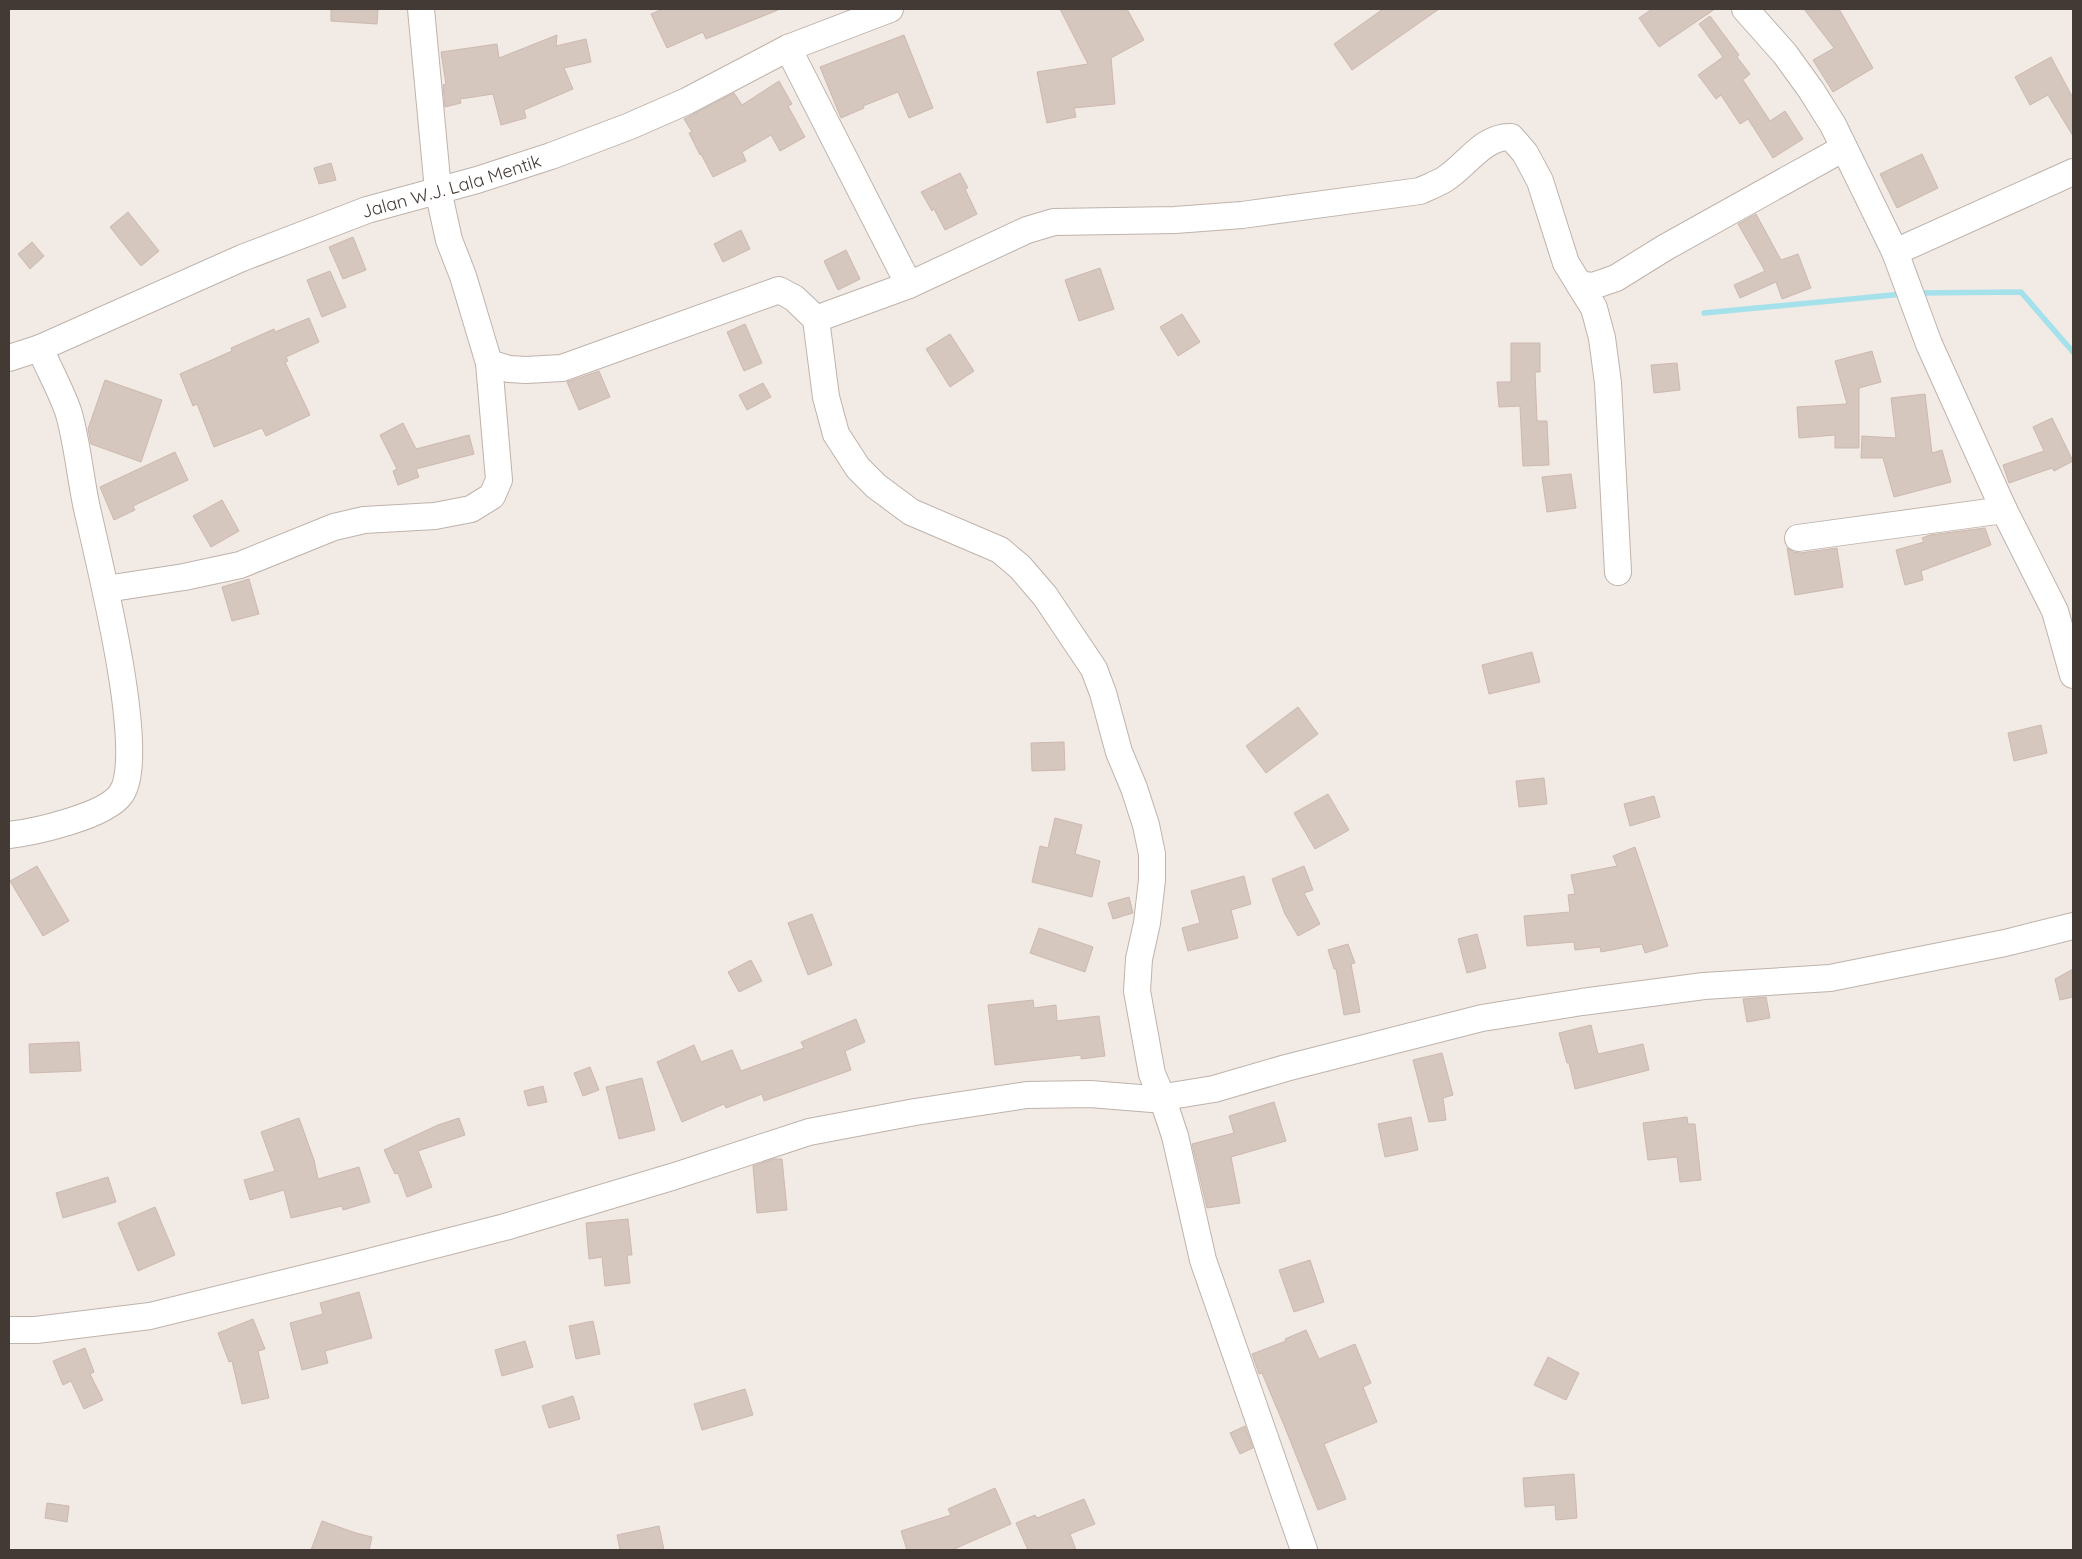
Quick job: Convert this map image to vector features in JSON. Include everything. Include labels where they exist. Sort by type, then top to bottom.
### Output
[{"type":"street","points":[[106,588],[184,578],[240,565],[334,528],[364,520],[435,516],[471,509],[492,496],[499,480],[490,363],[463,276],[449,240],[438,190],[421,9]]},
{"type":"street","name":"Jalan W.J. Lala Mentik","points":[[9,358],[40,348],[242,258],[367,210],[542,159],[630,126],[687,101],[788,48],[890,9]]},
{"type":"street","points":[[1745,9],[1785,54],[1833,125],[1898,262],[1929,344],[2004,510],[2054,611],[2073,675]]},
{"type":"street","points":[[788,48],[908,285]]},
{"type":"street","points":[[816,319],[908,285],[1027,230],[1054,222],[1175,220],[1242,215],[1420,191],[1445,179],[1486,144],[1500,137],[1511,137],[1525,154],[1540,181],[1566,263],[1594,308],[1602,338],[1608,383],[1618,572]]},
{"type":"street","points":[[1579,284],[1593,286],[1616,278],[1666,246],[1844,148]]},
{"type":"street","points":[[1898,262],[2073,172]]},
{"type":"street","points":[[490,363],[518,369],[562,368],[779,290],[794,298],[816,319],[826,397],[836,434],[858,468],[876,486],[911,512],[1000,550],[1020,567],[1045,596],[1094,669],[1103,693],[1119,752],[1134,788],[1146,825],[1152,854],[1152,880],[1147,924],[1139,959],[1137,991],[1152,1074],[1162,1097],[1177,1144],[1202,1260],[1304,1550]]},
{"type":"street","points":[[9,835],[23,834],[65,823],[90,814],[112,803],[121,795],[126,785],[129,751],[128,720],[106,588],[86,504],[68,414],[40,348]]},
{"type":"street","points":[[1798,538],[2004,510]]},
{"type":"street","points":[[9,1330],[36,1330],[150,1316],[345,1268],[505,1227],[675,1176],[809,1132],[914,1112],[1027,1095],[1090,1094],[1152,1099],[1214,1089],[1286,1068],[1482,1018],[1582,1002],[1704,986],[1830,978],[2005,944],[2073,926]]},
{"type":"building","points":[[331,9],[378,9],[377,24],[331,21]]},
{"type":"building","points":[[663,9],[778,10],[706,39],[703,32],[667,48],[651,14]]},
{"type":"building","points":[[1060,9],[1127,9],[1144,40],[1111,58],[1115,104],[1074,108],[1076,117],[1047,123],[1037,72],[1088,64]]},
{"type":"building","points":[[1383,9],[1439,9],[1352,70],[1334,44]]},
{"type":"building","points":[[1652,9],[1715,9],[1659,47],[1639,18]]},
{"type":"building","points":[[1804,9],[1839,9],[1873,68],[1833,92],[1813,60],[1834,48]]},
{"type":"building","points":[[1710,16],[1739,55],[1737,57],[1750,74],[1743,80],[1770,121],[1785,111],[1803,139],[1773,158],[1748,119],[1740,124],[1721,95],[1716,99],[1698,75],[1723,57],[1699,24]]},
{"type":"building","points":[[557,35],[556,46],[586,39],[591,62],[564,68],[573,89],[524,110],[526,118],[501,125],[493,94],[460,99],[461,103],[445,107],[443,85],[446,84],[441,52],[497,44],[499,58]]},
{"type":"building","points":[[904,35],[933,108],[909,118],[898,92],[863,106],[864,108],[841,118],[820,67]]},
{"type":"building","points":[[2051,57],[2073,98],[2073,136],[2048,95],[2030,105],[2015,77]]},
{"type":"building","points":[[779,81],[792,104],[788,106],[805,137],[780,151],[771,135],[742,152],[746,161],[713,177],[689,133],[692,132],[684,119],[734,93],[742,105]]},
{"type":"building","points":[[1922,154],[1938,188],[1897,208],[1880,174]]},
{"type":"building","points":[[331,163],[336,180],[319,184],[314,168]]},
{"type":"building","points":[[960,173],[968,188],[965,189],[977,214],[945,230],[934,209],[932,211],[921,192]]},
{"type":"building","points":[[128,212],[159,251],[141,266],[110,227]]},
{"type":"building","points":[[1756,214],[1781,260],[1798,254],[1811,288],[1782,299],[1776,282],[1740,298],[1734,285],[1765,271],[1738,224]]},
{"type":"building","points":[[741,230],[750,249],[723,262],[714,244]]},
{"type":"building","points":[[353,237],[366,270],[343,279],[329,247]]},
{"type":"building","points":[[32,242],[44,256],[30,269],[18,254]]},
{"type":"building","points":[[846,250],[860,279],[838,290],[824,261]]},
{"type":"building","points":[[1100,268],[1114,309],[1079,321],[1065,280]]},
{"type":"building","points":[[330,271],[346,307],[322,317],[307,280]]},
{"type":"building","points":[[1182,314],[1200,342],[1178,356],[1160,327]]},
{"type":"building","points":[[309,318],[319,342],[286,357],[288,361],[285,362],[310,415],[266,436],[262,428],[214,447],[197,404],[193,406],[180,374],[232,351],[231,348],[274,329],[275,332]]},
{"type":"building","points":[[745,324],[762,363],[744,371],[727,332]]},
{"type":"building","points":[[950,334],[974,371],[950,387],[926,349]]},
{"type":"building","points":[[1511,343],[1540,343],[1540,372],[1535,372],[1537,421],[1547,421],[1549,465],[1523,466],[1520,406],[1499,407],[1497,382],[1511,382]]},
{"type":"building","points":[[1872,351],[1881,382],[1859,388],[1859,448],[1835,448],[1835,435],[1799,438],[1797,407],[1847,404],[1835,361]]},
{"type":"building","points":[[1677,363],[1680,390],[1654,393],[1651,365]]},
{"type":"building","points":[[599,371],[610,397],[579,410],[567,382]]},
{"type":"building","points":[[105,380],[162,400],[141,462],[91,444],[88,429]]},
{"type":"building","points":[[763,383],[771,397],[747,410],[739,395]]},
{"type":"building","points":[[1925,394],[1932,453],[1942,450],[1951,482],[1894,497],[1883,458],[1861,458],[1862,436],[1896,438],[1891,398]]},
{"type":"building","points":[[2052,418],[2073,461],[2054,471],[2052,468],[2009,483],[2003,465],[2044,451],[2033,427]]},
{"type":"building","points":[[403,423],[416,449],[469,435],[474,454],[416,469],[419,477],[398,485],[393,471],[397,469],[380,435]]},
{"type":"building","points":[[175,452],[188,480],[133,506],[135,510],[114,520],[100,487]]},
{"type":"building","points":[[1571,474],[1576,508],[1547,512],[1542,477]]},
{"type":"building","points":[[222,500],[239,531],[211,547],[193,516]]},
{"type":"building","points":[[1985,528],[1991,545],[1921,571],[1923,580],[1905,585],[1896,550],[1924,542],[1922,538],[1930,535]]},
{"type":"building","points":[[1787,548],[1793,552],[1800,553],[1837,548],[1843,587],[1795,595]]},
{"type":"building","points":[[249,579],[259,614],[232,621],[222,587]]},
{"type":"building","points":[[1532,652],[1540,682],[1489,694],[1482,665]]},
{"type":"building","points":[[1298,707],[1318,734],[1266,773],[1246,746]]},
{"type":"building","points":[[2041,725],[2047,753],[2014,761],[2008,733]]},
{"type":"building","points":[[1064,742],[1065,770],[1032,771],[1031,743]]},
{"type":"building","points":[[1544,778],[1547,804],[1519,807],[1516,781]]},
{"type":"building","points":[[1328,794],[1349,830],[1315,849],[1294,813]]},
{"type":"building","points":[[1654,796],[1660,817],[1630,826],[1624,804]]},
{"type":"building","points":[[1055,818],[1082,825],[1075,854],[1100,861],[1092,897],[1032,882],[1040,846],[1048,848]]},
{"type":"building","points":[[1635,847],[1668,946],[1645,953],[1642,944],[1601,952],[1600,947],[1575,950],[1574,942],[1527,946],[1524,916],[1570,912],[1568,895],[1575,894],[1571,875],[1617,866],[1613,856]]},
{"type":"building","points":[[37,866],[69,921],[43,936],[10,881]]},
{"type":"building","points":[[1304,866],[1313,890],[1304,893],[1320,924],[1298,936],[1285,914],[1272,879]]},
{"type":"building","points":[[1244,876],[1251,904],[1231,910],[1238,938],[1188,951],[1182,928],[1200,923],[1191,891]]},
{"type":"building","points":[[1129,897],[1133,913],[1113,919],[1108,903]]},
{"type":"building","points":[[812,914],[832,965],[808,975],[788,923]]},
{"type":"building","points":[[1039,928],[1093,947],[1085,972],[1030,953]]},
{"type":"building","points":[[1477,934],[1486,968],[1467,973],[1458,939]]},
{"type":"building","points":[[1348,944],[1355,963],[1351,964],[1360,1012],[1344,1015],[1336,969],[1334,969],[1328,950]]},
{"type":"building","points":[[751,960],[762,981],[739,992],[728,972]]},
{"type":"building","points":[[2073,969],[2073,997],[2060,1000],[2055,979]]},
{"type":"building","points":[[1766,997],[1770,1018],[1747,1022],[1743,999]]},
{"type":"building","points":[[1033,1000],[1034,1008],[1056,1005],[1057,1021],[1099,1016],[1105,1056],[1081,1059],[1081,1055],[995,1065],[988,1005]]},
{"type":"building","points":[[856,1019],[865,1042],[845,1051],[851,1070],[764,1101],[762,1094],[726,1108],[724,1104],[682,1122],[657,1062],[694,1045],[701,1062],[732,1050],[741,1071],[804,1048],[801,1042]]},
{"type":"building","points":[[1591,1025],[1598,1054],[1643,1044],[1649,1070],[1575,1089],[1559,1033]]},
{"type":"building","points":[[79,1042],[81,1071],[30,1073],[29,1044]]},
{"type":"building","points":[[1442,1053],[1453,1095],[1443,1098],[1446,1120],[1429,1122],[1413,1060]]},
{"type":"building","points":[[590,1067],[599,1090],[583,1096],[574,1073]]},
{"type":"building","points":[[642,1078],[655,1130],[619,1139],[606,1087]]},
{"type":"building","points":[[543,1086],[547,1102],[528,1106],[524,1091]]},
{"type":"building","points":[[1274,1102],[1286,1141],[1231,1157],[1240,1203],[1207,1208],[1192,1144],[1234,1133],[1229,1116]]},
{"type":"building","points":[[1411,1117],[1418,1150],[1385,1157],[1378,1124]]},
{"type":"building","points":[[1687,1117],[1688,1124],[1695,1124],[1701,1180],[1680,1182],[1677,1157],[1648,1160],[1643,1123]]},
{"type":"building","points":[[299,1118],[314,1160],[318,1179],[359,1167],[370,1202],[343,1210],[342,1206],[291,1218],[284,1190],[250,1200],[244,1180],[275,1171],[261,1132]]},
{"type":"building","points":[[459,1118],[465,1135],[418,1151],[432,1187],[407,1197],[398,1173],[395,1174],[384,1150],[438,1125]]},
{"type":"building","points":[[774,1159],[782,1159],[787,1210],[757,1213],[753,1166]]},
{"type":"building","points":[[108,1177],[116,1202],[63,1218],[56,1193]]},
{"type":"building","points":[[155,1207],[175,1255],[138,1271],[118,1223]]},
{"type":"building","points":[[628,1219],[632,1255],[627,1255],[630,1283],[605,1286],[602,1257],[589,1259],[586,1223]]},
{"type":"building","points":[[1310,1260],[1324,1302],[1294,1312],[1279,1270]]},
{"type":"building","points":[[359,1292],[372,1338],[325,1351],[328,1363],[302,1370],[290,1323],[323,1314],[320,1303]]},
{"type":"building","points":[[253,1319],[265,1349],[258,1351],[269,1398],[242,1404],[232,1361],[229,1362],[218,1333]]},
{"type":"building","points":[[593,1321],[600,1354],[576,1359],[569,1326]]},
{"type":"building","points":[[1306,1330],[1319,1359],[1355,1344],[1371,1383],[1363,1387],[1377,1422],[1324,1444],[1346,1499],[1318,1510],[1262,1373],[1259,1374],[1252,1354],[1286,1341],[1285,1339]]},
{"type":"building","points":[[525,1341],[533,1367],[502,1376],[495,1350]]},
{"type":"building","points":[[85,1348],[94,1372],[90,1374],[103,1400],[84,1409],[71,1381],[63,1385],[53,1361]]},
{"type":"building","points":[[1548,1357],[1579,1373],[1566,1400],[1534,1385]]},
{"type":"building","points":[[745,1389],[753,1415],[702,1430],[694,1404]]},
{"type":"building","points":[[573,1396],[580,1419],[549,1428],[542,1406]]},
{"type":"building","points":[[1245,1426],[1253,1448],[1240,1454],[1230,1433]]},
{"type":"building","points":[[1574,1474],[1577,1518],[1556,1520],[1555,1505],[1525,1507],[1523,1478]]},
{"type":"building","points":[[995,1488],[1011,1524],[952,1550],[907,1550],[901,1531],[951,1515],[948,1509]]},
{"type":"building","points":[[1084,1499],[1095,1524],[1070,1534],[1076,1550],[1028,1550],[1016,1523],[1035,1515],[1037,1518]]},
{"type":"building","points":[[47,1503],[69,1506],[67,1522],[45,1518]]},
{"type":"building","points":[[322,1521],[372,1537],[369,1550],[311,1550]]},
{"type":"building","points":[[659,1526],[664,1550],[620,1550],[617,1535]]},
{"type":"waterway","points":[[1918,293],[2021,292],[2073,352]]},
{"type":"waterway","points":[[1704,313],[1903,294]]}]
